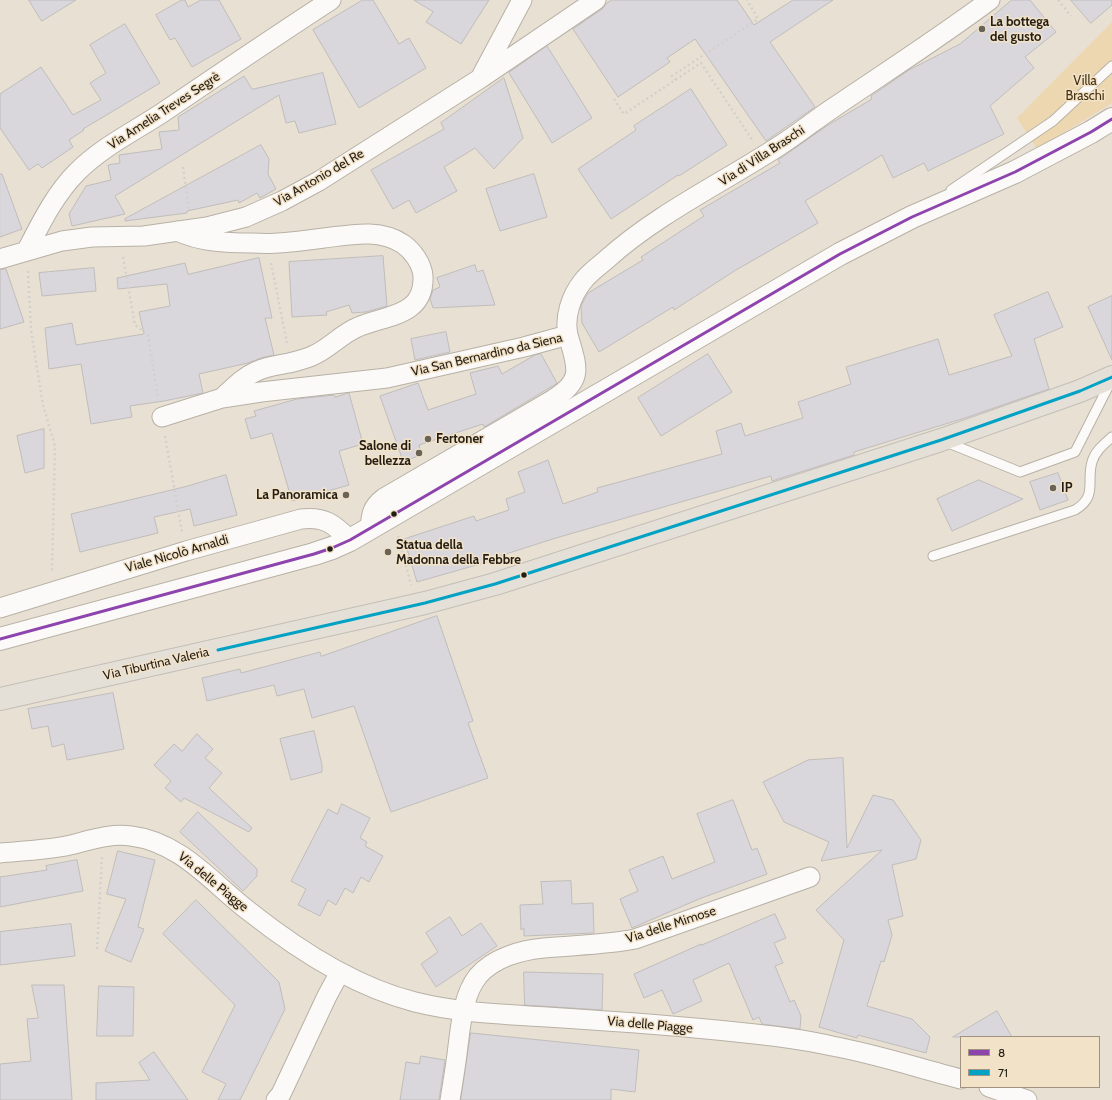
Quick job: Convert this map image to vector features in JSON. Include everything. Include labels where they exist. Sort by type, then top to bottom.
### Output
[{"type":"main road","name":"Via Tiburtina Valeria","points":[[0,699],[416,605],[471,591],[941,440],[1080,391],[1112,378]]},
{"type":"street","name":"Via Amelia Treves Segrè","points":[[27,250],[49,208],[77,172],[92,159],[330,0]]},
{"type":"street","points":[[481,78],[522,0]]},
{"type":"street","name":"Via Antonio del Re","points":[[0,258],[62,241],[92,237],[144,236],[213,226],[240,219],[301,192],[481,78],[596,0]]},
{"type":"street","name":"Via di Villa Braschi","points":[[568,335],[568,310],[575,293],[586,277],[618,249],[650,225],[780,146],[832,108],[931,43],[990,0]]},
{"type":"street","points":[[0,639],[314,554],[350,540],[840,254],[912,217],[1014,172],[1091,132],[1112,119]]},
{"type":"street","name":"Via San Bernardino da Siena","points":[[184,230],[194,238],[223,242],[277,244],[357,233],[378,235],[395,240],[405,246],[415,256],[423,273],[423,284],[420,294],[414,303],[405,311],[360,325],[346,332],[316,354],[291,363],[258,370],[248,375],[222,398]]},
{"type":"street","name":"Via San Bernardino da Siena","points":[[162,417],[222,398],[268,391],[387,378],[524,347],[568,335],[577,366],[574,381],[569,388],[552,400],[384,498],[371,512],[370,529]]},
{"type":"street","name":"Viale Nicolò Arnaldi","points":[[0,608],[186,551],[310,517],[326,520],[339,529],[350,540]]},
{"type":"street","name":"Via delle Piagge","points":[[0,853],[52,848],[104,836],[132,836],[150,840],[171,848],[202,871],[256,916],[303,949],[340,972],[375,990],[416,1002],[463,1012],[604,1021],[743,1033],[834,1046],[960,1079]]},
{"type":"street","name":"Via delle Mimose","points":[[450,1100],[463,1012],[470,990],[477,977],[488,966],[513,954],[543,948],[606,944],[635,939],[810,877]]},
{"type":"street","points":[[276,1100],[284,1087],[340,972]]},
{"type":"street","points":[[992,1088],[1028,1100]]},
{"type":"lane","points":[[912,217],[1053,121],[1112,66]]},
{"type":"lane","points":[[941,440],[1020,472],[1075,452],[1112,378]]},
{"type":"lane","points":[[933,556],[1075,510],[1082,506],[1086,502],[1089,493],[1092,460],[1096,453],[1112,437]]},
{"type":"path","points":[[676,80],[672,76],[758,19],[747,0]]},
{"type":"path","points":[[1058,0],[1071,16]]},
{"type":"path","points":[[614,98],[624,114],[702,63],[744,128]]},
{"type":"path","points":[[183,167],[184,230]]},
{"type":"path","points":[[120,236],[135,325],[148,335],[182,532]]},
{"type":"path","points":[[267,243],[291,363]]},
{"type":"path","points":[[27,250],[31,330],[43,405],[55,446],[51,592]]},
{"type":"path","points":[[393,515],[416,605]]},
{"type":"path","points":[[97,949],[104,836]]},
{"type":"green space","name":"Villa Braschi","points":[[1112,22],[1112,103],[1037,149],[1017,118]]},
{"type":"building","points":[[29,0],[76,0],[42,21]]},
{"type":"building","points":[[182,0],[185,0],[188,7],[201,0],[219,0],[241,39],[192,67],[175,38],[170,40],[156,15]]},
{"type":"building","points":[[363,0],[373,0],[399,44],[409,38],[426,68],[359,108],[313,30]]},
{"type":"building","points":[[414,0],[489,0],[461,44],[426,22],[433,12]]},
{"type":"building","points":[[612,0],[737,0],[754,25],[793,0],[833,0],[770,42],[815,107],[766,141],[695,39],[667,58],[670,62],[618,97],[573,29],[602,9]]},
{"type":"building","points":[[1012,0],[1030,0],[1056,32],[1025,57],[1034,68],[990,106],[1004,134],[928,171],[924,163],[893,178],[882,155],[805,201],[818,223],[736,270],[674,310],[673,307],[599,352],[582,323],[581,306],[588,293],[643,260],[641,257],[704,216],[700,210],[780,163],[778,160],[828,125],[872,99],[871,96],[909,70],[960,44]]},
{"type":"building","points":[[1071,0],[1112,0],[1112,5],[1091,23]]},
{"type":"building","points":[[125,24],[160,83],[83,129],[84,130],[69,140],[73,147],[42,168],[38,164],[29,170],[0,128],[0,94],[41,67],[73,115],[101,100],[90,83],[106,73],[90,45]]},
{"type":"building","points":[[547,46],[592,118],[552,143],[509,73]]},
{"type":"building","points":[[323,73],[336,124],[299,133],[295,121],[286,123],[279,95],[115,196],[125,214],[72,226],[69,214],[86,186],[111,180],[108,165],[120,163],[119,155],[162,149],[159,132],[179,130],[178,117],[244,76],[252,89]]},
{"type":"building","points":[[504,78],[523,138],[494,169],[475,148],[444,167],[457,191],[416,213],[409,200],[393,209],[371,170],[444,129],[441,123]]},
{"type":"building","points":[[691,89],[727,145],[611,219],[578,169],[636,130],[634,126]]},
{"type":"building","points":[[261,145],[269,159],[268,174],[276,189],[260,198],[257,193],[239,203],[238,200],[187,211],[187,213],[125,221],[125,219]]},
{"type":"building","points":[[0,174],[2,174],[22,229],[0,237]]},
{"type":"building","points":[[534,174],[547,217],[500,231],[486,189]]},
{"type":"building","points":[[383,256],[387,306],[366,312],[352,313],[349,305],[326,312],[327,315],[292,317],[289,262]]},
{"type":"building","points":[[259,258],[272,318],[265,318],[274,355],[248,363],[199,374],[203,393],[130,406],[132,417],[91,424],[81,364],[49,369],[45,328],[72,323],[76,345],[144,334],[139,312],[170,306],[167,284],[118,289],[117,278],[185,263],[188,274]]},
{"type":"building","points":[[475,265],[477,272],[483,270],[495,305],[433,308],[430,299],[433,290],[440,287],[437,278]]},
{"type":"building","points":[[94,268],[96,291],[42,296],[39,273]]},
{"type":"building","points":[[6,269],[24,322],[0,329],[0,270]]},
{"type":"building","points":[[1048,292],[1063,327],[1034,339],[1049,389],[965,418],[854,452],[854,455],[772,481],[771,476],[556,538],[487,560],[487,562],[417,582],[404,539],[474,516],[476,521],[509,510],[506,499],[525,492],[518,472],[548,460],[563,504],[598,492],[597,488],[722,454],[716,431],[741,423],[745,436],[803,418],[798,402],[851,384],[846,367],[938,339],[949,375],[1012,356],[994,315]]},
{"type":"building","points":[[1112,296],[1112,360],[1088,307]]},
{"type":"building","points":[[446,332],[450,352],[415,360],[411,339]]},
{"type":"building","points":[[541,354],[557,383],[556,384],[484,427],[483,424],[419,445],[422,455],[403,461],[380,396],[418,383],[428,410],[476,394],[470,373],[498,366],[502,374],[535,355]]},
{"type":"building","points":[[708,354],[732,392],[661,436],[638,398]]},
{"type":"building","points":[[349,393],[363,444],[339,451],[349,485],[292,501],[272,433],[251,439],[245,419],[256,416],[254,411],[297,399],[334,395],[335,397]]},
{"type":"building","points":[[44,429],[44,468],[25,473],[17,436]]},
{"type":"building","points":[[1058,473],[1068,500],[1040,510],[1030,482]]},
{"type":"building","points":[[226,475],[237,515],[194,526],[190,509],[154,517],[158,533],[80,552],[71,514],[184,487]]},
{"type":"building","points":[[979,480],[1023,499],[952,531],[937,499]]},
{"type":"building","points":[[437,616],[473,721],[468,723],[488,778],[391,812],[354,706],[312,718],[304,689],[277,696],[274,685],[207,701],[202,678],[240,669],[241,673],[320,652],[321,656]]},
{"type":"building","points":[[113,693],[124,749],[67,760],[64,744],[52,747],[48,726],[32,729],[28,709]]},
{"type":"building","points":[[314,731],[322,765],[322,772],[291,780],[280,739]]},
{"type":"building","points":[[197,734],[213,749],[205,758],[222,773],[209,788],[252,828],[249,832],[184,798],[181,802],[165,788],[171,781],[154,765],[174,744],[182,751]]},
{"type":"building","points":[[843,758],[847,848],[873,795],[893,800],[921,840],[916,859],[892,865],[903,916],[888,920],[892,935],[884,962],[881,961],[867,1006],[912,1019],[930,1037],[926,1053],[858,1035],[857,1038],[819,1027],[844,940],[816,910],[882,850],[821,861],[829,842],[784,822],[763,782],[808,760]]},
{"type":"building","points":[[733,800],[752,850],[757,848],[767,874],[699,899],[632,928],[620,899],[638,891],[629,870],[663,856],[672,879],[715,862],[697,814]]},
{"type":"building","points":[[342,804],[370,818],[360,838],[367,842],[365,846],[383,856],[369,882],[361,877],[353,893],[345,888],[336,905],[328,900],[320,916],[298,905],[306,889],[291,881],[328,809],[337,814]]},
{"type":"building","points":[[198,812],[257,869],[257,876],[243,891],[180,832]]},
{"type":"building","points":[[118,851],[155,860],[138,927],[144,929],[131,962],[105,951],[126,899],[107,894]]},
{"type":"building","points":[[77,860],[83,891],[0,907],[0,877],[47,870],[46,866]]},
{"type":"building","points":[[571,881],[572,904],[593,903],[594,933],[524,936],[524,928],[521,930],[520,905],[543,904],[541,882]]},
{"type":"building","points":[[196,900],[279,982],[285,1009],[240,1100],[218,1100],[226,1084],[202,1072],[235,1005],[163,934]]},
{"type":"building","points":[[775,914],[786,938],[774,943],[783,963],[775,966],[790,1002],[794,1000],[801,1016],[800,1029],[762,1024],[759,1017],[753,1020],[729,963],[693,980],[702,1001],[673,1014],[662,990],[644,998],[634,974],[701,944]]},
{"type":"building","points":[[450,917],[462,936],[481,923],[497,946],[436,987],[421,964],[438,952],[426,933]]},
{"type":"building","points":[[71,924],[75,956],[0,965],[0,932]]},
{"type":"building","points":[[524,972],[603,974],[602,1010],[525,1005]]},
{"type":"building","points":[[32,985],[64,985],[72,1100],[0,1100],[0,1064],[31,1061],[27,1019],[38,1018]]},
{"type":"building","points":[[99,986],[134,987],[133,1036],[97,1036]]},
{"type":"building","points":[[997,1011],[1011,1036],[960,1036],[953,1037]]},
{"type":"building","points":[[471,1033],[639,1050],[635,1092],[611,1089],[611,1100],[461,1100]]},
{"type":"building","points":[[154,1052],[188,1100],[96,1100],[96,1083],[150,1080],[139,1063]]},
{"type":"building","points":[[421,1056],[445,1060],[439,1100],[400,1100],[406,1062],[419,1064]]},
{"type":"transit line","name":"8","points":[[0,639],[314,554],[350,540],[840,254],[912,217],[1015,172],[1091,132],[1112,119]]},
{"type":"transit line","name":"71","points":[[218,650],[425,603],[495,584],[941,440],[1080,391],[1112,377]]},
{"type":"place","name":"La bottega del gusto","points":[[982,29]]},
{"type":"place","name":"Fertoner","points":[[428,439]]},
{"type":"place","name":"Salone di bellezza","points":[[419,453]]},
{"type":"place","name":"IP","points":[[1053,488]]},
{"type":"place","name":"La Panoramica","points":[[346,495]]},
{"type":"place","name":"Statua della Madonna della Febbre","points":[[388,552]]}]
